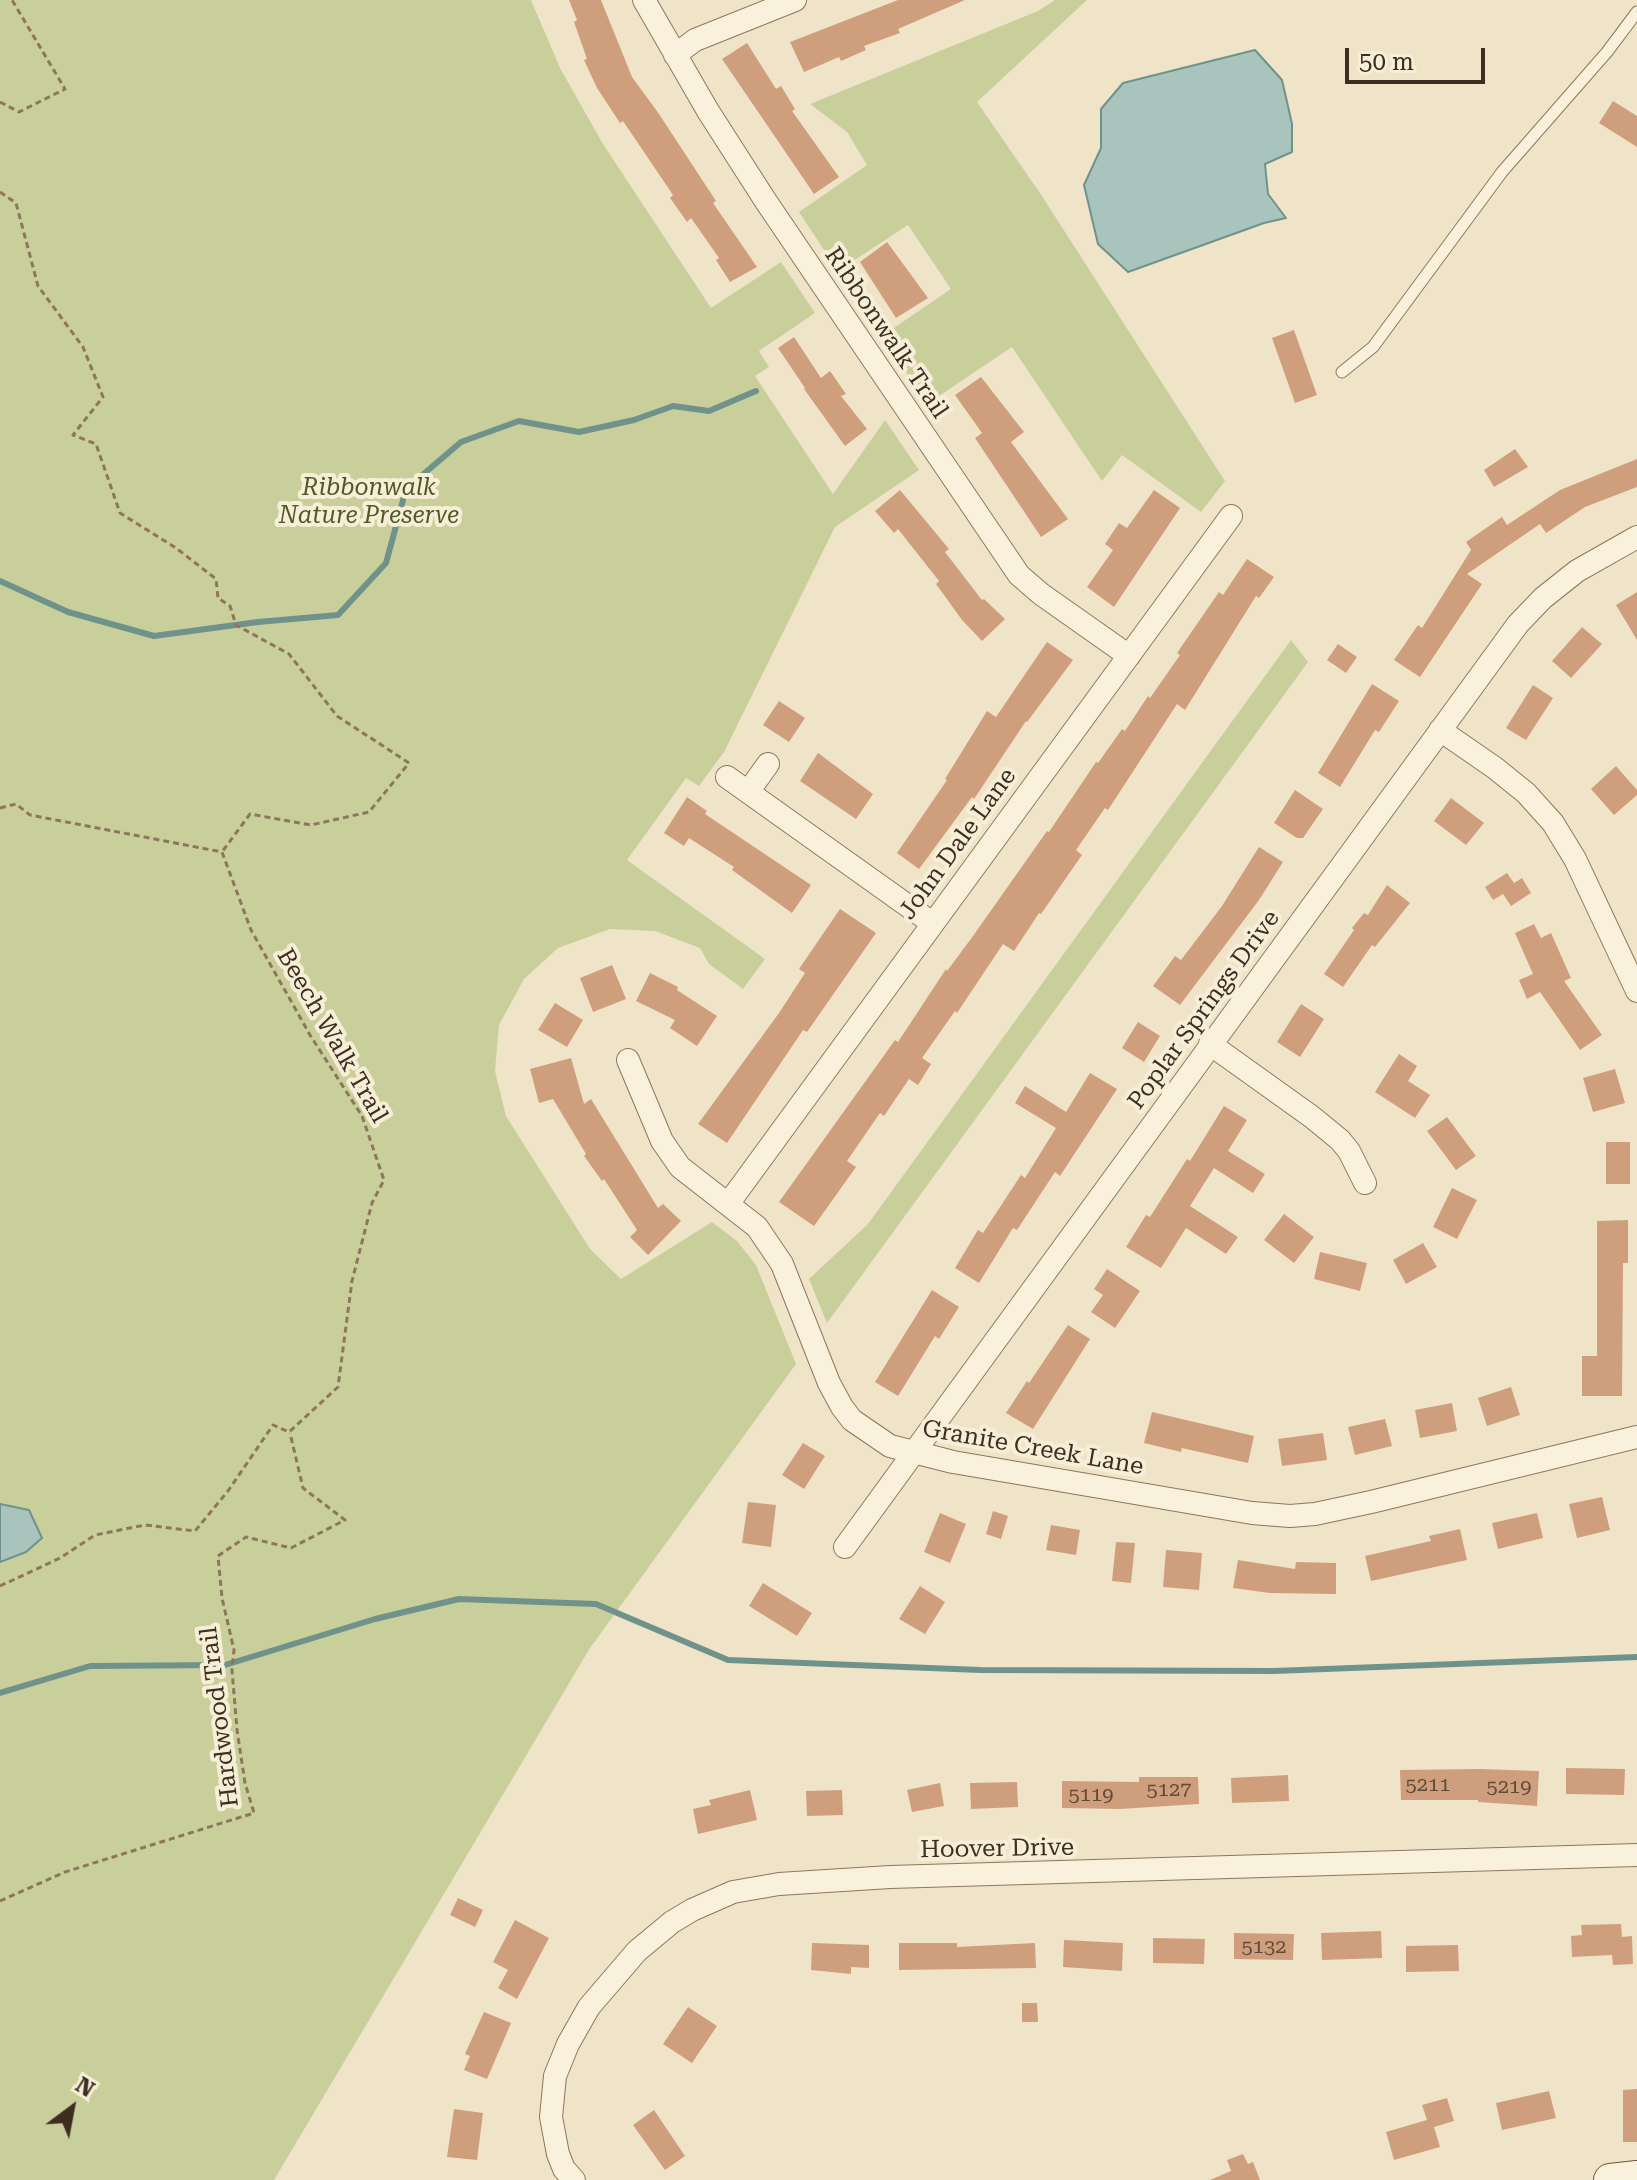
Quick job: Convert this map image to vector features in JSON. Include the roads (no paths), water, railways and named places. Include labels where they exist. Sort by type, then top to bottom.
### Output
[{"type":"main road","points":[[1610,2180],[1637,2177]]},
{"type":"street","name":"Ribbonwalk Trail","points":[[644,0],[765,200],[1019,575],[1129,656]]},
{"type":"street","points":[[675,55],[695,40],[795,0]]},
{"type":"street","name":"John Dale Lane","points":[[728,1204],[1231,516]]},
{"type":"street","name":"Poplar Springs Drive","points":[[845,1547],[1518,624],[1543,598],[1577,571],[1637,537]]},
{"type":"street","points":[[1440,730],[1526,793],[1553,823],[1575,859],[1637,991]]},
{"type":"street","points":[[748,792],[768,764]]},
{"type":"street","points":[[727,777],[932,923]]},
{"type":"street","points":[[1210,1044],[1340,1140],[1365,1183]]},
{"type":"street","name":"Granite Creek Lane","points":[[628,1060],[662,1141],[680,1167],[757,1227],[782,1264],[829,1383],[842,1407],[852,1420],[890,1446],[913,1454],[1252,1513],[1290,1516],[1371,1502],[1637,1437]]},
{"type":"street","name":"Hoover Drive","points":[[574,2180],[564,2169],[558,2154],[551,2117],[555,2076],[568,2044],[589,2007],[637,1951],[672,1922],[733,1892],[779,1884],[890,1877],[1637,1855]]},
{"type":"lane","points":[[1342,372],[1373,347],[1502,172],[1607,52],[1637,12]]},
{"type":"water","points":[[1255,50],[1282,80],[1292,124],[1292,152],[1265,164],[1268,194],[1286,218],[1128,272],[1098,244],[1084,185],[1101,148],[1101,109],[1123,83]]},
{"type":"water","points":[[0,1504],[29,1510],[42,1538],[26,1552],[0,1562]]},
{"type":"waterway","points":[[0,581],[68,612],[154,636],[338,615],[386,563],[406,489],[461,442],[519,421],[579,432],[634,420],[673,406],[709,411],[756,391]]},
{"type":"waterway","points":[[0,1693],[90,1666],[225,1665],[375,1619],[459,1599],[596,1604],[728,1660],[980,1670],[1274,1671],[1637,1657]]},
{"type":"park label","name":"Ribbonwalk Nature Preserve","points":[[369,502]]}]
